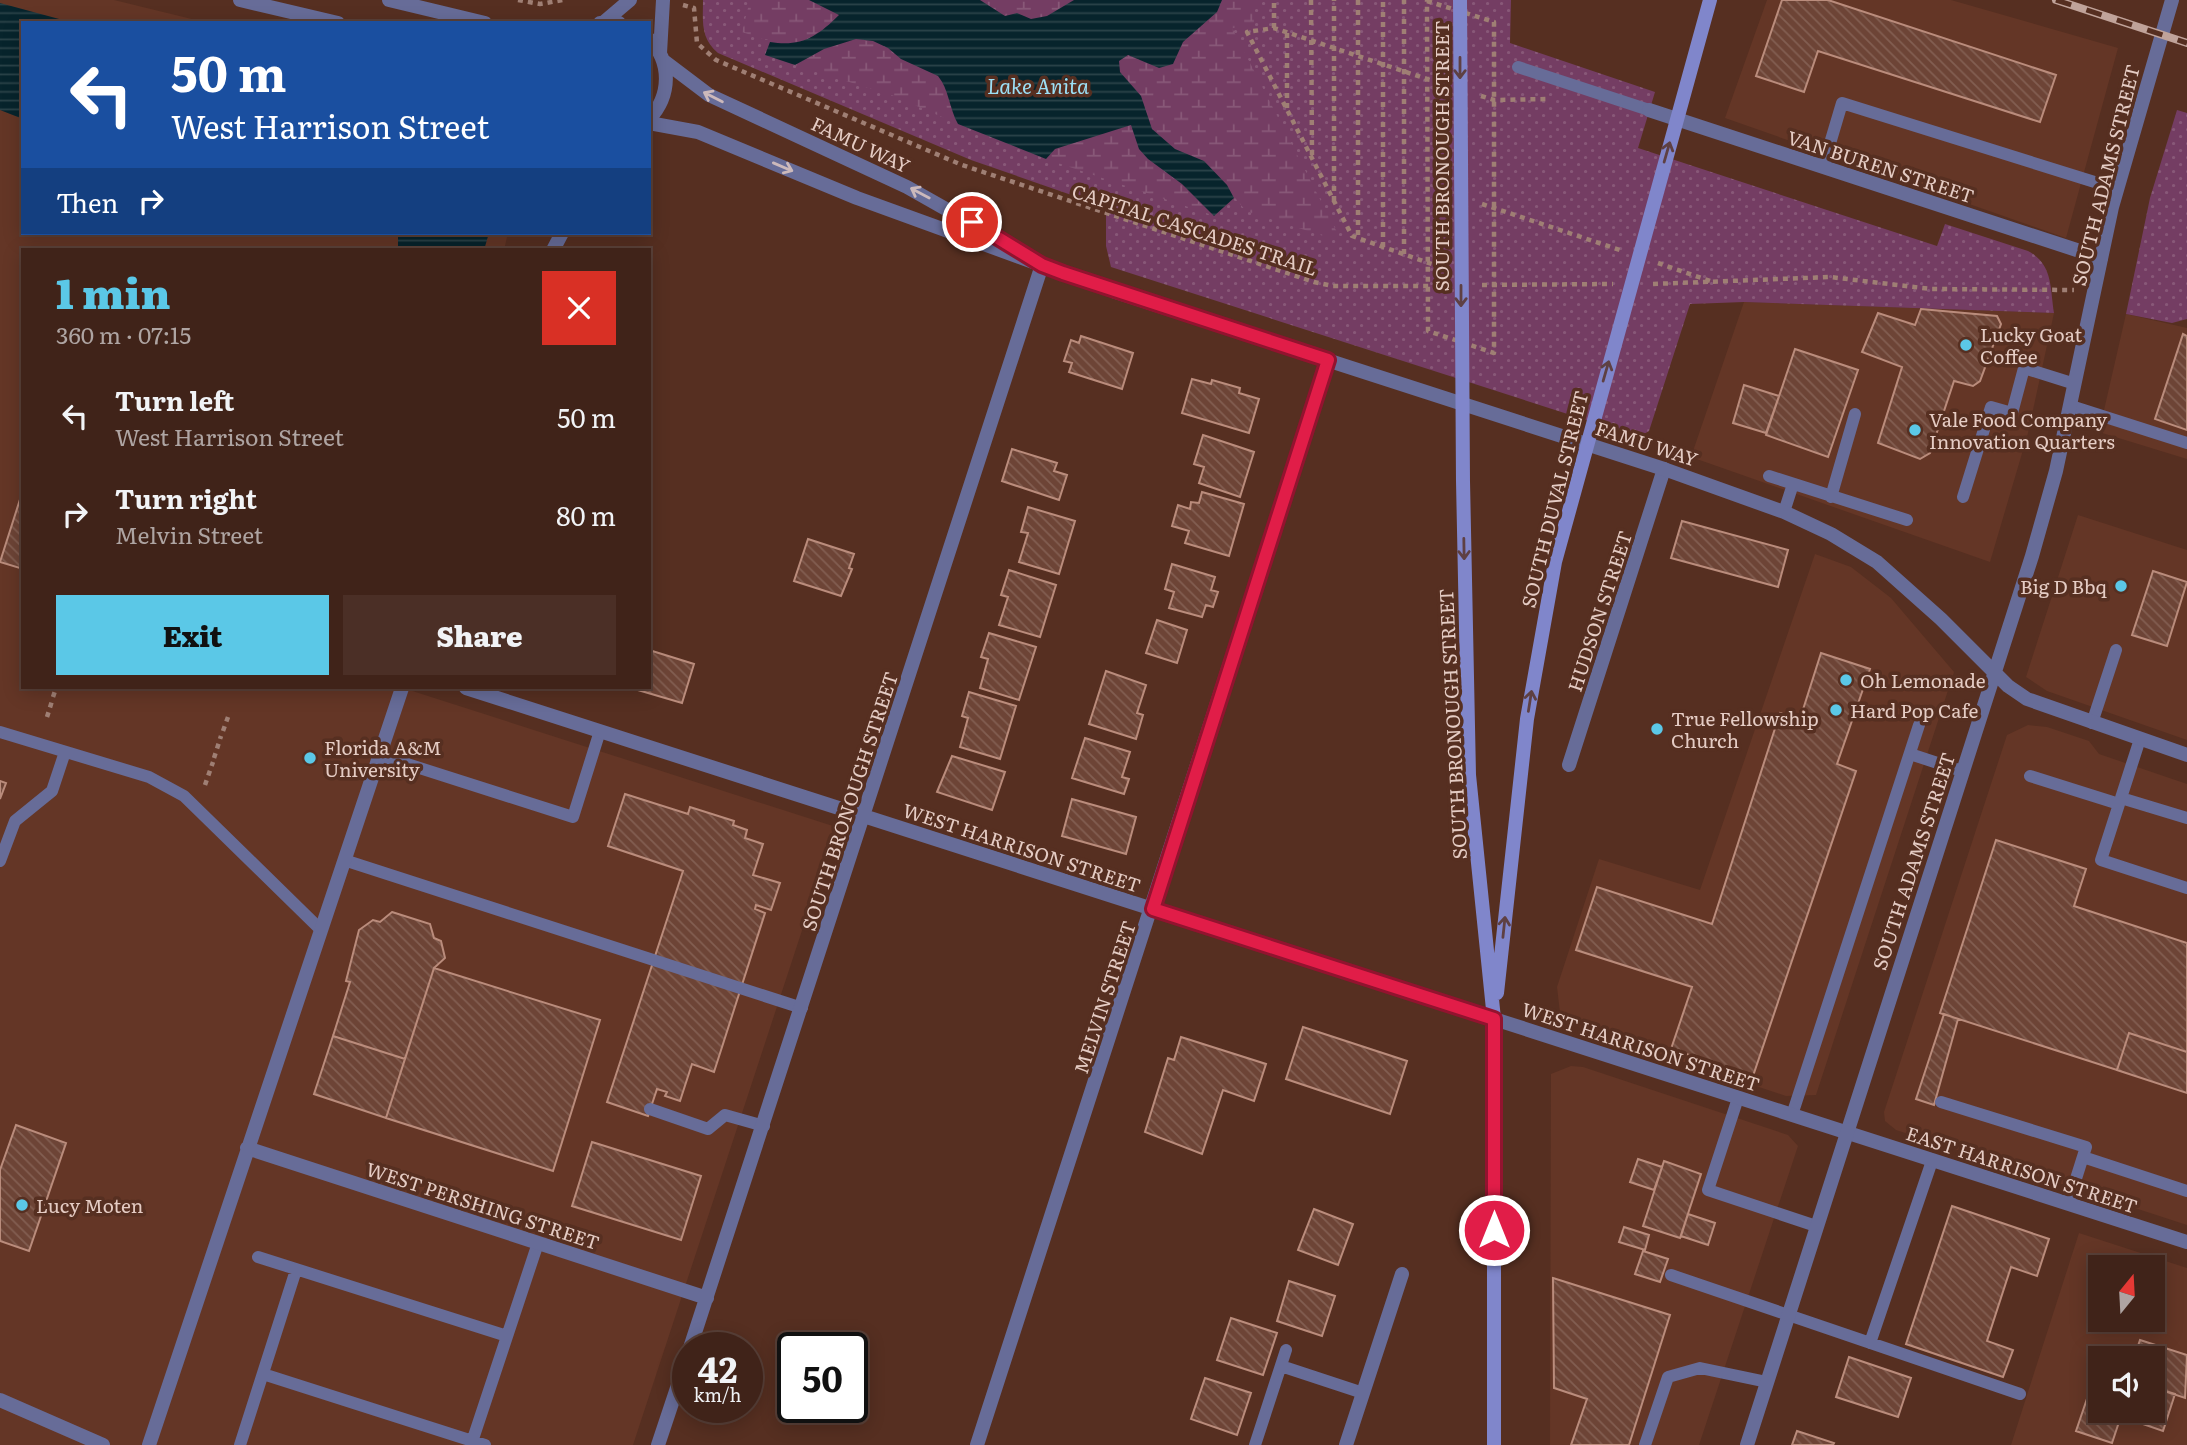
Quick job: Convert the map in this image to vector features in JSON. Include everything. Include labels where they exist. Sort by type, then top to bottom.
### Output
[{"type":"main road","name":"SOUTH BRONOUGH STREET","points":[[1460,0],[1462,481],[1469,775],[1494,1019],[1494,1445]]},
{"type":"main road","name":"SOUTH DUVAL STREET","points":[[1494,1019],[1527,719],[1549,589],[1567,507],[1710,0]]},
{"type":"street","points":[[240,0],[329,21]]},
{"type":"street","points":[[389,0],[477,21]]},
{"type":"street","points":[[603,21],[630,0]]},
{"type":"street","points":[[662,57],[663,0]]},
{"type":"street","name":"SOUTH ADAMS STREET","points":[[1747,1445],[2032,556],[2070,406],[2117,189],[2172,0]]},
{"type":"street","name":"FAMU WAY","points":[[651,42],[662,57],[703,92],[907,187],[1042,265]]},
{"type":"street","name":"FAMU WAY","points":[[651,118],[664,95],[662,57]]},
{"type":"street","name":"VAN BUREN STREET","points":[[1649,110],[2101,258]]},
{"type":"street","name":"FAMU WAY","points":[[651,121],[698,132],[857,198],[1042,265],[1664,469],[1784,512],[1831,534],[1877,562],[1932,610],[1994,673],[2027,699],[2187,755]]},
{"type":"street","name":"SOUTH BRONOUGH STREET","points":[[695,1332],[865,817],[1042,265]]},
{"type":"street","name":"MELVIN STREET","points":[[977,1445],[1153,909],[1328,360]]},
{"type":"street","name":"HUDSON STREET","points":[[1569,765],[1664,469]]},
{"type":"street","points":[[149,1445],[402,689]]},
{"type":"street","name":"WEST HARRISON STREET","points":[[469,689],[1846,1133]]},
{"type":"street","name":"EAST HARRISON STREET","points":[[1846,1133],[2187,1242]]},
{"type":"street","name":"WEST PERSHING STREET","points":[[247,1149],[707,1298]]},
{"type":"street","points":[[1346,1445],[1402,1274]]},
{"type":"street","points":[[0,1400],[103,1445]]},
{"type":"street","points":[[658,1445],[672,1403]]},
{"type":"lane","points":[[1518,68],[1649,110]]},
{"type":"lane","points":[[1823,167],[1842,103],[2117,189]]},
{"type":"lane","points":[[1964,497],[1991,407],[2012,413],[2024,368],[2075,384]]},
{"type":"lane","points":[[2070,406],[2187,443]]},
{"type":"lane","points":[[1831,497],[1855,414]]},
{"type":"lane","points":[[1769,476],[1908,520]]},
{"type":"lane","points":[[1784,512],[1793,484]]},
{"type":"lane","points":[[2092,723],[2116,650]]},
{"type":"lane","points":[[1791,1115],[1919,725]]},
{"type":"lane","points":[[379,755],[573,817],[600,731]]},
{"type":"lane","points":[[0,732],[149,777],[184,796],[321,930]]},
{"type":"lane","points":[[2140,739],[2101,860],[2187,888]]},
{"type":"lane","points":[[0,861],[15,821],[52,791],[65,752]]},
{"type":"lane","points":[[1909,754],[1962,771]]},
{"type":"lane","points":[[2030,776],[2187,818]]},
{"type":"lane","points":[[344,860],[802,1008]]},
{"type":"lane","points":[[1738,1098],[1708,1190],[1816,1226]]},
{"type":"lane","points":[[1941,1102],[2086,1147],[2068,1204]]},
{"type":"lane","points":[[650,1108],[708,1129],[725,1115],[764,1126]]},
{"type":"lane","points":[[2083,1157],[2187,1191]]},
{"type":"lane","points":[[1870,1343],[1933,1161]]},
{"type":"lane","points":[[263,1374],[476,1444],[507,1336],[538,1243]]},
{"type":"lane","points":[[258,1257],[507,1336]]},
{"type":"lane","points":[[240,1445],[296,1270]]},
{"type":"lane","points":[[1671,1275],[2020,1394]]},
{"type":"lane","points":[[1255,1445],[1286,1350]]},
{"type":"lane","points":[[1281,1366],[1363,1393]]},
{"type":"lane","points":[[1645,1445],[1668,1377],[1700,1368],[1767,1382]]},
{"type":"path","points":[[519,0],[540,4],[563,0]]},
{"type":"path","points":[[1274,0],[1274,28]]},
{"type":"path","points":[[1311,0],[1312,158]]},
{"type":"path","points":[[1334,0],[1334,202]]},
{"type":"path","points":[[1358,0],[1358,238]]},
{"type":"path","points":[[1382,247],[1383,0]]},
{"type":"path","points":[[1404,0],[1404,254]]},
{"type":"path","name":"CAPITAL CASCADES TRAIL","points":[[679,4],[694,8],[698,43],[716,60],[905,142],[1005,181],[1324,285],[1454,285]]},
{"type":"path","points":[[1449,86],[1274,28],[1247,33],[1352,236],[1449,270]]},
{"type":"path","points":[[1287,33],[1287,110]]},
{"type":"path","points":[[1471,93],[1494,100],[1559,99]]},
{"type":"path","points":[[1427,186],[1438,190]]},
{"type":"path","points":[[1471,201],[1625,252]]},
{"type":"path","points":[[1651,261],[1717,283]]},
{"type":"path","points":[[1472,277],[1494,285]]},
{"type":"path","points":[[1647,284],[1830,277],[1931,289],[2010,292],[2061,289]]},
{"type":"path","points":[[1480,285],[1619,284]]},
{"type":"path","points":[[47,717],[56,689]]},
{"type":"path","points":[[205,785],[228,717]]},
{"type":"shaded area","name":"Florida A&M University","points":[[0,0],[114,0],[200,21],[21,21],[21,235],[508,235],[504,248],[21,248],[21,689],[406,689],[836,827],[633,1445],[0,1445]]},
{"type":"shaded area","points":[[1767,0],[1951,0],[2118,48],[2066,238],[1725,118]]},
{"type":"shaded area","points":[[1744,302],[2054,313],[2028,433],[1990,562],[1691,457]]},
{"type":"shaded area","points":[[2126,314],[2187,328],[2187,459],[2099,432]]},
{"type":"shaded area","name":"Big D Bbq","points":[[2078,515],[2187,550],[2187,740],[2047,691],[2026,677]]},
{"type":"shaded area","points":[[1815,554],[1851,567],[1891,598],[1954,672],[1816,1095],[1786,1096],[1561,1021],[1557,987],[1599,859],[1700,890]]},
{"type":"shaded area","points":[[2028,725],[2047,727],[2089,741],[2099,754],[2187,784],[2187,1225],[1896,1130],[1885,1121],[1884,1112],[2007,735]]},
{"type":"shaded area","points":[[1571,1066],[1583,1067],[1788,1135],[1798,1146],[1699,1445],[1550,1445],[1551,1074]]},
{"type":"shaded area","points":[[2079,1233],[2147,1255],[2088,1255],[2088,1332],[2165,1332],[2165,1261],[2187,1268],[2187,1445],[2011,1445]]},
{"type":"green space","points":[[703,0],[1511,0],[1510,43],[1655,92],[1638,148],[1937,246],[1945,224],[2028,251],[2036,256],[2046,270],[2054,313],[1744,302],[1690,304],[1649,431],[1639,437],[1111,267],[1106,246],[1106,207],[971,160],[718,53],[705,35]]},
{"type":"green space","points":[[750,0],[809,0],[840,14],[816,34],[784,43],[742,32]]},
{"type":"green space","points":[[980,0],[1074,0],[1050,15],[1033,19],[1016,15],[1005,16]]},
{"type":"green space","points":[[1222,0],[1253,0],[1254,25],[1232,28],[1342,242],[1246,211],[1204,161],[1175,149],[1152,129],[1141,96],[1120,72],[1119,61],[1128,55],[1159,68],[1179,53],[1183,42],[1217,12]]},
{"type":"green space","points":[[856,39],[880,45],[939,77],[948,91],[958,124],[894,96],[795,65],[824,49]]},
{"type":"green space","points":[[2177,110],[2187,113],[2187,319],[2172,323],[2126,314],[2150,198]]},
{"type":"green space","points":[[1131,125],[1148,159],[1182,185],[1212,215],[1046,159],[1055,149]]},
{"type":"water","name":"Lake Anita","points":[[809,0],[980,0],[1005,16],[1017,13],[1031,19],[1047,16],[1074,0],[1222,0],[1217,12],[1183,42],[1173,64],[1159,68],[1128,55],[1119,61],[1120,72],[1141,96],[1152,129],[1175,149],[1204,161],[1227,185],[1234,198],[1214,216],[1182,184],[1148,159],[1139,149],[1131,125],[1055,149],[1046,159],[958,124],[945,87],[938,76],[901,59],[888,48],[873,41],[856,39],[824,49],[795,65],[765,55],[770,42],[791,43],[808,39],[839,15]]},
{"type":"water","points":[[0,3],[67,21],[21,21],[21,118],[0,110]]},
{"type":"water","points":[[398,235],[488,235],[485,248],[398,248]]},
{"type":"building","points":[[1782,0],[1828,0],[2056,75],[2040,122],[1818,51],[1804,92],[1756,76]]},
{"type":"building","points":[[1921,309],[1997,316],[2001,324],[1980,381],[1973,386],[1954,381],[1930,453],[1920,459],[1878,443],[1902,367],[1862,352],[1878,313],[1915,325]]},
{"type":"building","points":[[2183,334],[2187,336],[2187,430],[2155,419]]},
{"type":"building","points":[[1081,336],[1133,353],[1122,389],[1069,372],[1072,363],[1064,361],[1071,340],[1079,343]]},
{"type":"building","points":[[1795,349],[1858,370],[1828,457],[1766,435]]},
{"type":"building","points":[[1192,379],[1211,384],[1212,380],[1240,388],[1239,393],[1259,399],[1249,433],[1182,413]]},
{"type":"building","points":[[1744,385],[1779,396],[1766,433],[1733,423]]},
{"type":"building","points":[[1203,435],[1254,452],[1240,497],[1199,483],[1204,467],[1194,464]]},
{"type":"building","points":[[1012,449],[1057,463],[1054,471],[1067,475],[1059,500],[1002,481]]},
{"type":"building","points":[[1202,492],[1244,504],[1229,556],[1185,543],[1189,531],[1172,526],[1178,505],[1190,509],[1191,502],[1199,503]]},
{"type":"building","points":[[21,496],[21,568],[0,562]]},
{"type":"building","points":[[1028,507],[1075,521],[1059,574],[1019,562],[1028,533],[1021,532]]},
{"type":"building","points":[[1682,521],[1788,550],[1778,587],[1671,558]]},
{"type":"building","points":[[808,539],[854,554],[849,568],[852,569],[841,596],[794,581]]},
{"type":"building","points":[[1172,564],[1215,577],[1211,590],[1218,592],[1213,607],[1206,605],[1202,617],[1169,608],[1174,592],[1165,589]]},
{"type":"building","points":[[1009,570],[1056,585],[1040,637],[999,625],[1008,597],[1001,595]]},
{"type":"building","points":[[2153,571],[2187,582],[2167,646],[2132,635]]},
{"type":"building","points":[[1157,620],[1187,630],[1177,663],[1146,653]]},
{"type":"building","points":[[989,633],[1036,647],[1019,700],[980,688],[988,659],[981,657]]},
{"type":"building","points":[[651,651],[694,664],[682,703],[634,689],[651,689]]},
{"type":"building","points":[[1821,653],[1870,669],[1837,764],[1856,771],[1753,1076],[1671,1049],[1692,987],[1576,950],[1597,887],[1712,924],[1780,713],[1800,719]]},
{"type":"building","points":[[1106,671],[1146,685],[1137,713],[1143,715],[1136,739],[1089,724]]},
{"type":"building","points":[[969,692],[1016,706],[1000,759],[960,747],[968,718],[962,716]]},
{"type":"building","points":[[1085,738],[1130,752],[1122,777],[1129,779],[1124,794],[1072,778]]},
{"type":"building","points":[[952,756],[1005,772],[992,810],[937,792]]},
{"type":"building","points":[[0,781],[6,783],[0,799]]},
{"type":"building","points":[[625,794],[688,814],[690,807],[734,821],[733,825],[747,830],[745,838],[763,844],[753,875],[780,883],[771,910],[756,905],[755,909],[765,913],[714,1072],[692,1064],[680,1101],[665,1096],[667,1092],[657,1089],[648,1116],[607,1102],[683,871],[608,846]]},
{"type":"building","points":[[1072,799],[1136,817],[1126,854],[1062,836]]},
{"type":"building","points":[[1996,840],[2086,869],[2074,906],[2187,943],[2187,1052],[2129,1033],[2117,1070],[1940,1013]]},
{"type":"building","points":[[392,912],[430,924],[434,938],[441,941],[445,958],[434,968],[405,1059],[333,1036],[350,982],[346,981],[359,930],[373,920],[380,922]]},
{"type":"building","points":[[434,968],[600,1020],[553,1171],[386,1118]]},
{"type":"building","points":[[1944,1014],[1958,1019],[1934,1105],[1916,1099]]},
{"type":"building","points":[[1303,1027],[1407,1061],[1390,1114],[1286,1079]]},
{"type":"building","points":[[2129,1033],[2187,1052],[2187,1093],[2117,1070]]},
{"type":"building","points":[[333,1036],[405,1059],[386,1118],[314,1094]]},
{"type":"building","points":[[1181,1037],[1266,1064],[1254,1101],[1223,1090],[1202,1154],[1145,1132],[1168,1058],[1174,1060]]},
{"type":"building","name":"Lucy Moten","points":[[16,1125],[66,1143],[29,1251],[0,1241],[0,1170]]},
{"type":"building","points":[[592,1142],[701,1176],[681,1240],[572,1206]]},
{"type":"building","points":[[1638,1159],[1662,1167],[1654,1190],[1630,1182]]},
{"type":"building","points":[[1664,1161],[1701,1174],[1680,1238],[1643,1226]]},
{"type":"building","points":[[1952,1206],[2049,1239],[2037,1276],[2011,1267],[1987,1341],[2013,1350],[2003,1377],[1906,1344]]},
{"type":"building","points":[[1314,1209],[1353,1224],[1338,1265],[1298,1250]]},
{"type":"building","points":[[1688,1214],[1715,1223],[1708,1245],[1681,1236]]},
{"type":"building","points":[[1624,1227],[1649,1235],[1645,1250],[1619,1242]]},
{"type":"building","points":[[1643,1251],[1668,1259],[1660,1282],[1635,1274]]},
{"type":"building","points":[[1553,1278],[1670,1315],[1629,1445],[1571,1445],[1587,1399],[1554,1388]]},
{"type":"building","points":[[1289,1281],[1335,1296],[1322,1336],[1277,1321]]},
{"type":"building","points":[[1231,1318],[1277,1333],[1263,1375],[1217,1360]]},
{"type":"building","points":[[2140,1340],[2159,1346],[2138,1346]]},
{"type":"building","points":[[2165,1348],[2187,1355],[2185,1398],[2165,1391]]},
{"type":"building","points":[[1849,1357],[1911,1378],[1898,1417],[1836,1397]]},
{"type":"building","points":[[1205,1378],[1251,1393],[1237,1435],[1191,1419]]},
{"type":"building","points":[[2165,1391],[2175,1394],[2163,1431],[2140,1423],[2165,1423]]},
{"type":"building","points":[[2088,1396],[2088,1423],[2119,1423],[2112,1443],[2076,1431]]},
{"type":"building","points":[[1797,1431],[1834,1443],[1792,1445]]},
{"type":"railway","points":[[2056,0],[2187,43]]},
{"type":"place","name":"Lucky Goat Coffee","points":[[1966,345]]},
{"type":"place","name":"Vale Food Company Innovation Quarters","points":[[1915,430]]},
{"type":"place","name":"Big D Bbq","points":[[2121,586]]},
{"type":"place","name":"Oh Lemonade","points":[[1846,680]]},
{"type":"place","name":"Hard Pop Cafe","points":[[1836,710]]},
{"type":"place","name":"True Fellowship Church","points":[[1657,729]]},
{"type":"place","name":"Florida A&M University","points":[[310,758]]},
{"type":"place","name":"Lucy Moten","points":[[22,1205]]},
{"type":"route","points":[[972,222],[1042,265],[1113,291],[1328,360],[1153,909],[1494,1019],[1494,1230]]}]
